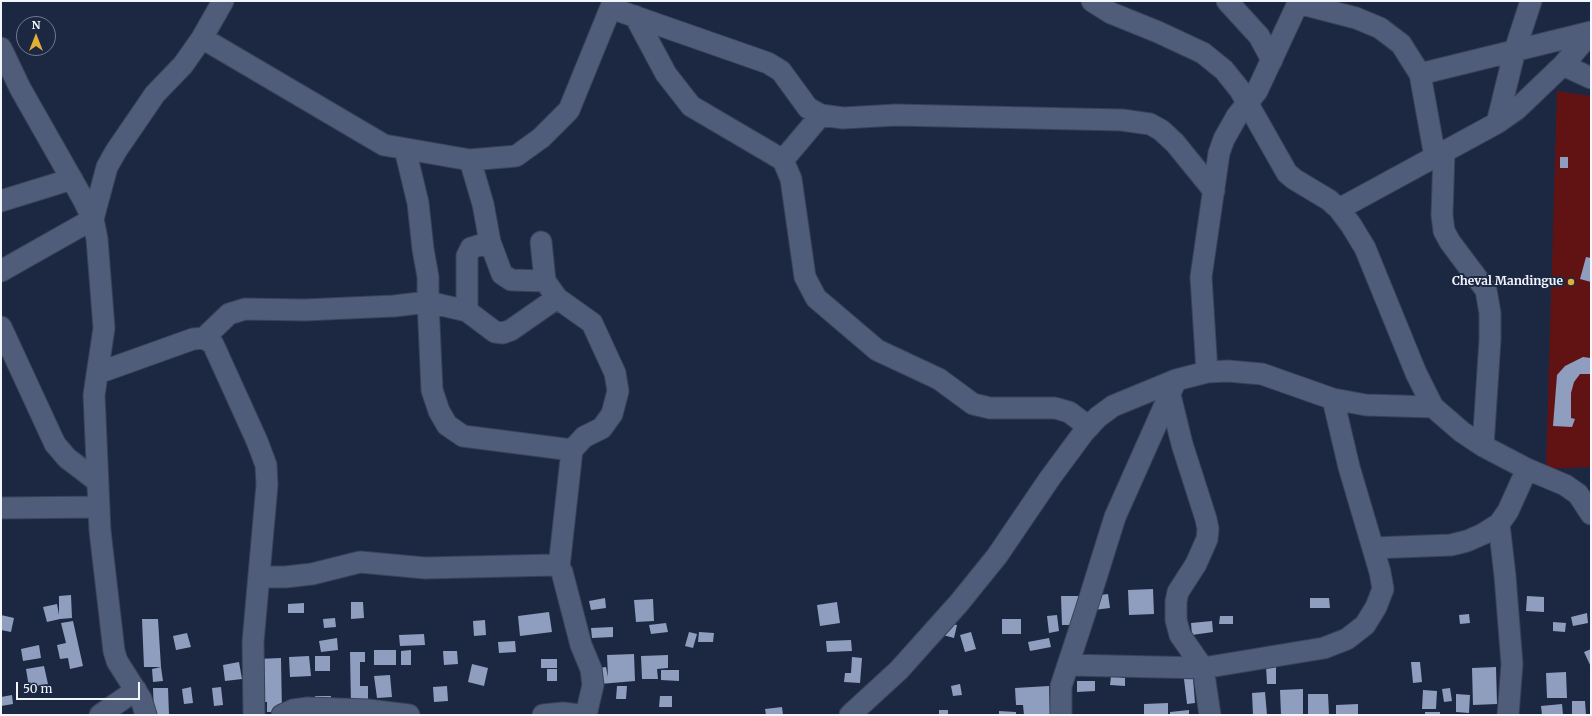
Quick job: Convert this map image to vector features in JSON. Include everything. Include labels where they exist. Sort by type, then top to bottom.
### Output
[{"type":"street","points":[[1,271],[93,218],[107,167],[120,144],[155,94],[183,65],[202,38],[223,1]]},
{"type":"street","points":[[1092,1],[1111,13],[1158,32],[1203,53],[1224,70],[1240,90],[1287,173],[1339,209],[1351,225],[1365,248],[1416,373],[1433,407],[1462,432],[1483,446],[1527,469],[1565,485],[1578,494],[1591,514]]},
{"type":"street","points":[[1227,1],[1259,36],[1272,60]]},
{"type":"street","points":[[1497,123],[1515,50],[1531,1]]},
{"type":"street","points":[[202,38],[384,145],[470,160],[516,156],[541,138],[569,110],[613,2]]},
{"type":"street","points":[[613,2],[622,12],[768,63],[781,71],[808,108],[821,115],[843,118],[896,115],[1122,120],[1150,124],[1161,130],[1175,143],[1214,191]]},
{"type":"street","points":[[1207,372],[1201,277],[1219,153],[1224,139],[1237,116],[1257,91],[1299,2],[1356,18],[1380,28],[1402,44],[1420,74],[1439,155],[1444,231],[1450,242],[1486,290],[1490,313],[1490,340],[1483,446]]},
{"type":"street","points":[[635,16],[666,74],[691,106],[783,160],[792,179],[806,277],[816,298],[877,350],[939,379],[973,404],[990,408],[1055,408],[1069,412],[1090,426]]},
{"type":"street","points":[[1339,209],[1497,123],[1517,109],[1563,65],[1591,32]]},
{"type":"street","points":[[1420,74],[1591,32]]},
{"type":"street","points":[[1,48],[23,95],[93,218],[97,239],[104,328],[94,402],[98,507],[114,651],[117,661],[141,699],[146,715]]},
{"type":"street","points":[[1563,65],[1591,78]]},
{"type":"street","points":[[783,160],[821,115]]},
{"type":"street","points":[[405,149],[418,203],[423,249],[428,277],[432,390],[438,411],[447,425],[463,436],[572,450]]},
{"type":"street","points":[[470,160],[483,204],[490,242],[502,274],[511,280],[545,281]]},
{"type":"street","points":[[1,201],[72,179]]},
{"type":"street","points":[[467,311],[467,256],[471,248],[490,242]]},
{"type":"street","points":[[541,242],[545,281],[557,298],[592,324],[615,373],[618,391],[612,414],[602,428],[584,438],[572,450],[559,567],[562,572],[581,645],[591,668],[594,685],[586,715]]},
{"type":"street","points":[[98,373],[193,339],[204,338],[229,314],[245,309],[304,310],[394,306],[428,302],[467,311],[495,332],[503,333],[511,330],[557,298]]},
{"type":"street","points":[[1,327],[55,444],[67,458],[97,481]]},
{"type":"street","points":[[204,338],[213,344],[258,441],[266,465],[267,486],[253,642],[254,715]]},
{"type":"street","points":[[850,715],[899,670],[959,603],[997,556],[1050,478],[1090,426],[1113,406],[1173,387],[1207,372],[1228,371],[1262,374],[1333,399],[1366,405],[1433,407]]},
{"type":"street","points":[[1061,715],[1061,686],[1114,517],[1173,387]]},
{"type":"street","points":[[1173,387],[1182,444],[1208,529],[1207,539],[1196,564],[1178,592],[1175,610],[1176,620],[1180,635],[1203,668],[1210,715]]},
{"type":"street","points":[[1068,665],[1203,668],[1324,648],[1347,640],[1365,625],[1376,607],[1383,589],[1380,572],[1349,467],[1333,399]]},
{"type":"street","points":[[1373,548],[1451,545],[1467,541],[1499,524],[1508,511],[1527,469]]},
{"type":"street","points":[[1,508],[98,507]]},
{"type":"street","points":[[1499,524],[1512,664],[1508,715]]},
{"type":"street","points":[[260,577],[299,576],[360,562],[425,568],[559,567]]},
{"type":"street","points":[[100,715],[136,690]]},
{"type":"street","points":[[282,715],[292,710],[308,708],[411,715]]},
{"type":"street","points":[[543,715],[563,713],[580,715]]},
{"type":"shaded area","name":"Cheval Mandingue","points":[[1557,91],[1591,96],[1591,467],[1546,469]]},
{"type":"building","points":[[1560,157],[1568,157],[1568,168],[1560,168]]},
{"type":"building","points":[[1586,257],[1591,258],[1591,282],[1580,279]]},
{"type":"building","points":[[1583,357],[1591,358],[1591,374],[1580,374],[1574,382],[1571,393],[1571,418],[1575,419],[1572,427],[1553,426],[1557,375],[1565,366]]},
{"type":"building","points":[[1153,589],[1154,614],[1129,615],[1128,590]]},
{"type":"building","points":[[1108,594],[1110,608],[1094,610],[1092,596]]},
{"type":"building","points":[[71,595],[72,618],[47,622],[43,607],[57,604],[59,615],[59,596]]},
{"type":"building","points":[[1061,596],[1089,596],[1089,625],[1062,625]]},
{"type":"building","points":[[1527,596],[1544,597],[1544,612],[1526,611]]},
{"type":"building","points":[[605,598],[606,608],[591,610],[589,601]]},
{"type":"building","points":[[1310,598],[1329,598],[1330,608],[1310,608]]},
{"type":"building","points":[[653,599],[654,621],[636,622],[634,600]]},
{"type":"building","points":[[351,602],[363,602],[364,618],[351,619]]},
{"type":"building","points":[[837,602],[840,623],[820,626],[817,605]]},
{"type":"building","points":[[304,603],[304,613],[288,613],[288,604]]},
{"type":"building","points":[[549,612],[552,632],[520,636],[518,616]]},
{"type":"building","points":[[1587,613],[1588,623],[1573,626],[1571,617]]},
{"type":"building","points":[[1469,614],[1470,623],[1460,624],[1459,615]]},
{"type":"building","points":[[1,615],[14,618],[11,632],[1,630]]},
{"type":"building","points":[[1057,615],[1059,631],[1049,633],[1047,616]]},
{"type":"building","points":[[1220,616],[1233,616],[1233,624],[1219,624]]},
{"type":"building","points":[[335,618],[336,627],[324,628],[323,619]]},
{"type":"building","points":[[142,619],[158,619],[161,667],[144,667]]},
{"type":"building","points":[[1002,619],[1021,619],[1021,634],[1002,634]]},
{"type":"building","points":[[485,620],[486,635],[474,636],[473,621]]},
{"type":"building","points":[[73,621],[83,666],[70,669],[68,658],[60,659],[57,645],[66,643],[61,623]]},
{"type":"building","points":[[1212,621],[1213,632],[1192,635],[1191,623]]},
{"type":"building","points":[[1553,622],[1566,623],[1565,632],[1553,631]]},
{"type":"building","points":[[666,623],[668,632],[651,634],[649,625]]},
{"type":"building","points":[[946,623],[957,625],[954,638],[943,635]]},
{"type":"building","points":[[613,627],[613,637],[592,638],[591,628]]},
{"type":"building","points":[[689,632],[697,634],[693,648],[685,646]]},
{"type":"building","points":[[699,632],[714,633],[713,642],[698,642]]},
{"type":"building","points":[[971,632],[976,649],[965,652],[960,635]]},
{"type":"building","points":[[187,633],[191,647],[176,650],[173,636]]},
{"type":"building","points":[[424,634],[425,645],[400,646],[399,635]]},
{"type":"building","points":[[337,638],[338,650],[321,652],[319,641]]},
{"type":"building","points":[[1049,638],[1051,647],[1030,651],[1028,642]]},
{"type":"building","points":[[851,640],[852,651],[827,652],[826,641]]},
{"type":"building","points":[[515,641],[516,652],[499,653],[498,642]]},
{"type":"building","points":[[39,645],[41,658],[23,661],[21,649]]},
{"type":"building","points":[[1591,649],[1591,667],[1584,652]]},
{"type":"building","points":[[374,650],[396,650],[396,665],[374,665]]},
{"type":"building","points":[[411,650],[411,665],[401,665],[401,651]]},
{"type":"building","points":[[443,651],[457,651],[458,664],[444,665]]},
{"type":"building","points":[[350,652],[365,652],[365,662],[360,662],[360,686],[368,686],[368,705],[351,705]]},
{"type":"building","points":[[634,654],[635,681],[600,684],[598,668],[606,667],[608,677],[607,655]]},
{"type":"building","points":[[668,655],[668,668],[657,669],[658,679],[642,679],[641,656]]},
{"type":"building","points":[[309,656],[311,676],[290,677],[289,657]]},
{"type":"building","points":[[315,656],[330,656],[330,671],[315,671]]},
{"type":"building","points":[[852,657],[862,658],[860,683],[844,682],[845,673],[851,673]]},
{"type":"building","points":[[281,658],[282,712],[267,712],[267,702],[259,702],[257,659]]},
{"type":"building","points":[[541,659],[557,659],[557,668],[541,668]]},
{"type":"building","points":[[239,662],[242,679],[225,681],[223,665]]},
{"type":"building","points":[[1411,662],[1420,662],[1422,682],[1413,683]]},
{"type":"building","points":[[472,664],[488,668],[484,686],[468,682]]},
{"type":"building","points":[[1276,665],[1276,684],[1267,684],[1266,666]]},
{"type":"building","points":[[44,666],[48,684],[29,687],[26,669]]},
{"type":"building","points":[[161,667],[163,681],[153,682],[152,669]]},
{"type":"building","points":[[1496,667],[1497,704],[1473,705],[1472,668]]},
{"type":"building","points":[[547,669],[557,669],[557,681],[547,681]]},
{"type":"building","points":[[661,670],[679,670],[679,681],[661,680]]},
{"type":"building","points":[[1566,672],[1567,698],[1547,698],[1546,673]]},
{"type":"building","points":[[390,675],[392,697],[377,698],[374,676]]},
{"type":"building","points":[[1111,676],[1125,678],[1125,686],[1110,685]]},
{"type":"building","points":[[1193,678],[1195,703],[1187,704],[1184,679]]},
{"type":"building","points":[[1077,681],[1095,681],[1095,691],[1077,692]]},
{"type":"building","points":[[960,684],[962,695],[953,696],[951,686]]},
{"type":"building","points":[[447,686],[448,701],[434,702],[433,687]]},
{"type":"building","points":[[617,686],[627,686],[626,699],[616,699]]},
{"type":"building","points":[[1049,686],[1050,715],[1024,715],[1023,705],[1016,705],[1015,688]]},
{"type":"building","points":[[191,687],[193,703],[184,704],[182,689]]},
{"type":"building","points":[[221,687],[223,705],[214,706],[212,688]]},
{"type":"building","points":[[153,688],[168,688],[169,715],[154,715]]},
{"type":"building","points":[[1450,688],[1452,701],[1444,702],[1442,689]]},
{"type":"building","points":[[1303,689],[1303,715],[1281,715],[1280,690]]},
{"type":"building","points":[[1423,690],[1437,691],[1436,709],[1422,709]]},
{"type":"building","points":[[1265,692],[1267,715],[1253,715],[1252,693]]},
{"type":"building","points":[[1308,694],[1328,694],[1329,715],[1308,715]]},
{"type":"building","points":[[1456,694],[1470,695],[1469,713],[1456,712]]},
{"type":"building","points":[[12,695],[13,704],[1,706],[1,697]]},
{"type":"building","points":[[315,696],[331,696],[330,708],[315,707]]},
{"type":"building","points":[[660,696],[672,696],[672,707],[659,707]]},
{"type":"building","points":[[1572,701],[1585,701],[1586,715],[1572,715]]},
{"type":"building","points":[[1168,703],[1168,715],[1144,715],[1144,704]]},
{"type":"building","points":[[1358,704],[1358,715],[1336,715],[1336,705]]},
{"type":"building","points":[[1562,704],[1563,715],[1542,715],[1541,706]]},
{"type":"building","points":[[782,707],[783,715],[766,715],[765,709]]},
{"type":"building","points":[[939,710],[948,710],[948,715],[939,715]]},
{"type":"building","points":[[1189,710],[1189,715],[1170,715],[1170,712]]},
{"type":"building","points":[[999,711],[1016,712],[1016,715],[999,715]]},
{"type":"building","points":[[1425,712],[1440,712],[1440,715],[1425,715]]},
{"type":"place","name":"Cheval Mandingue","points":[[1571,282]]}]
